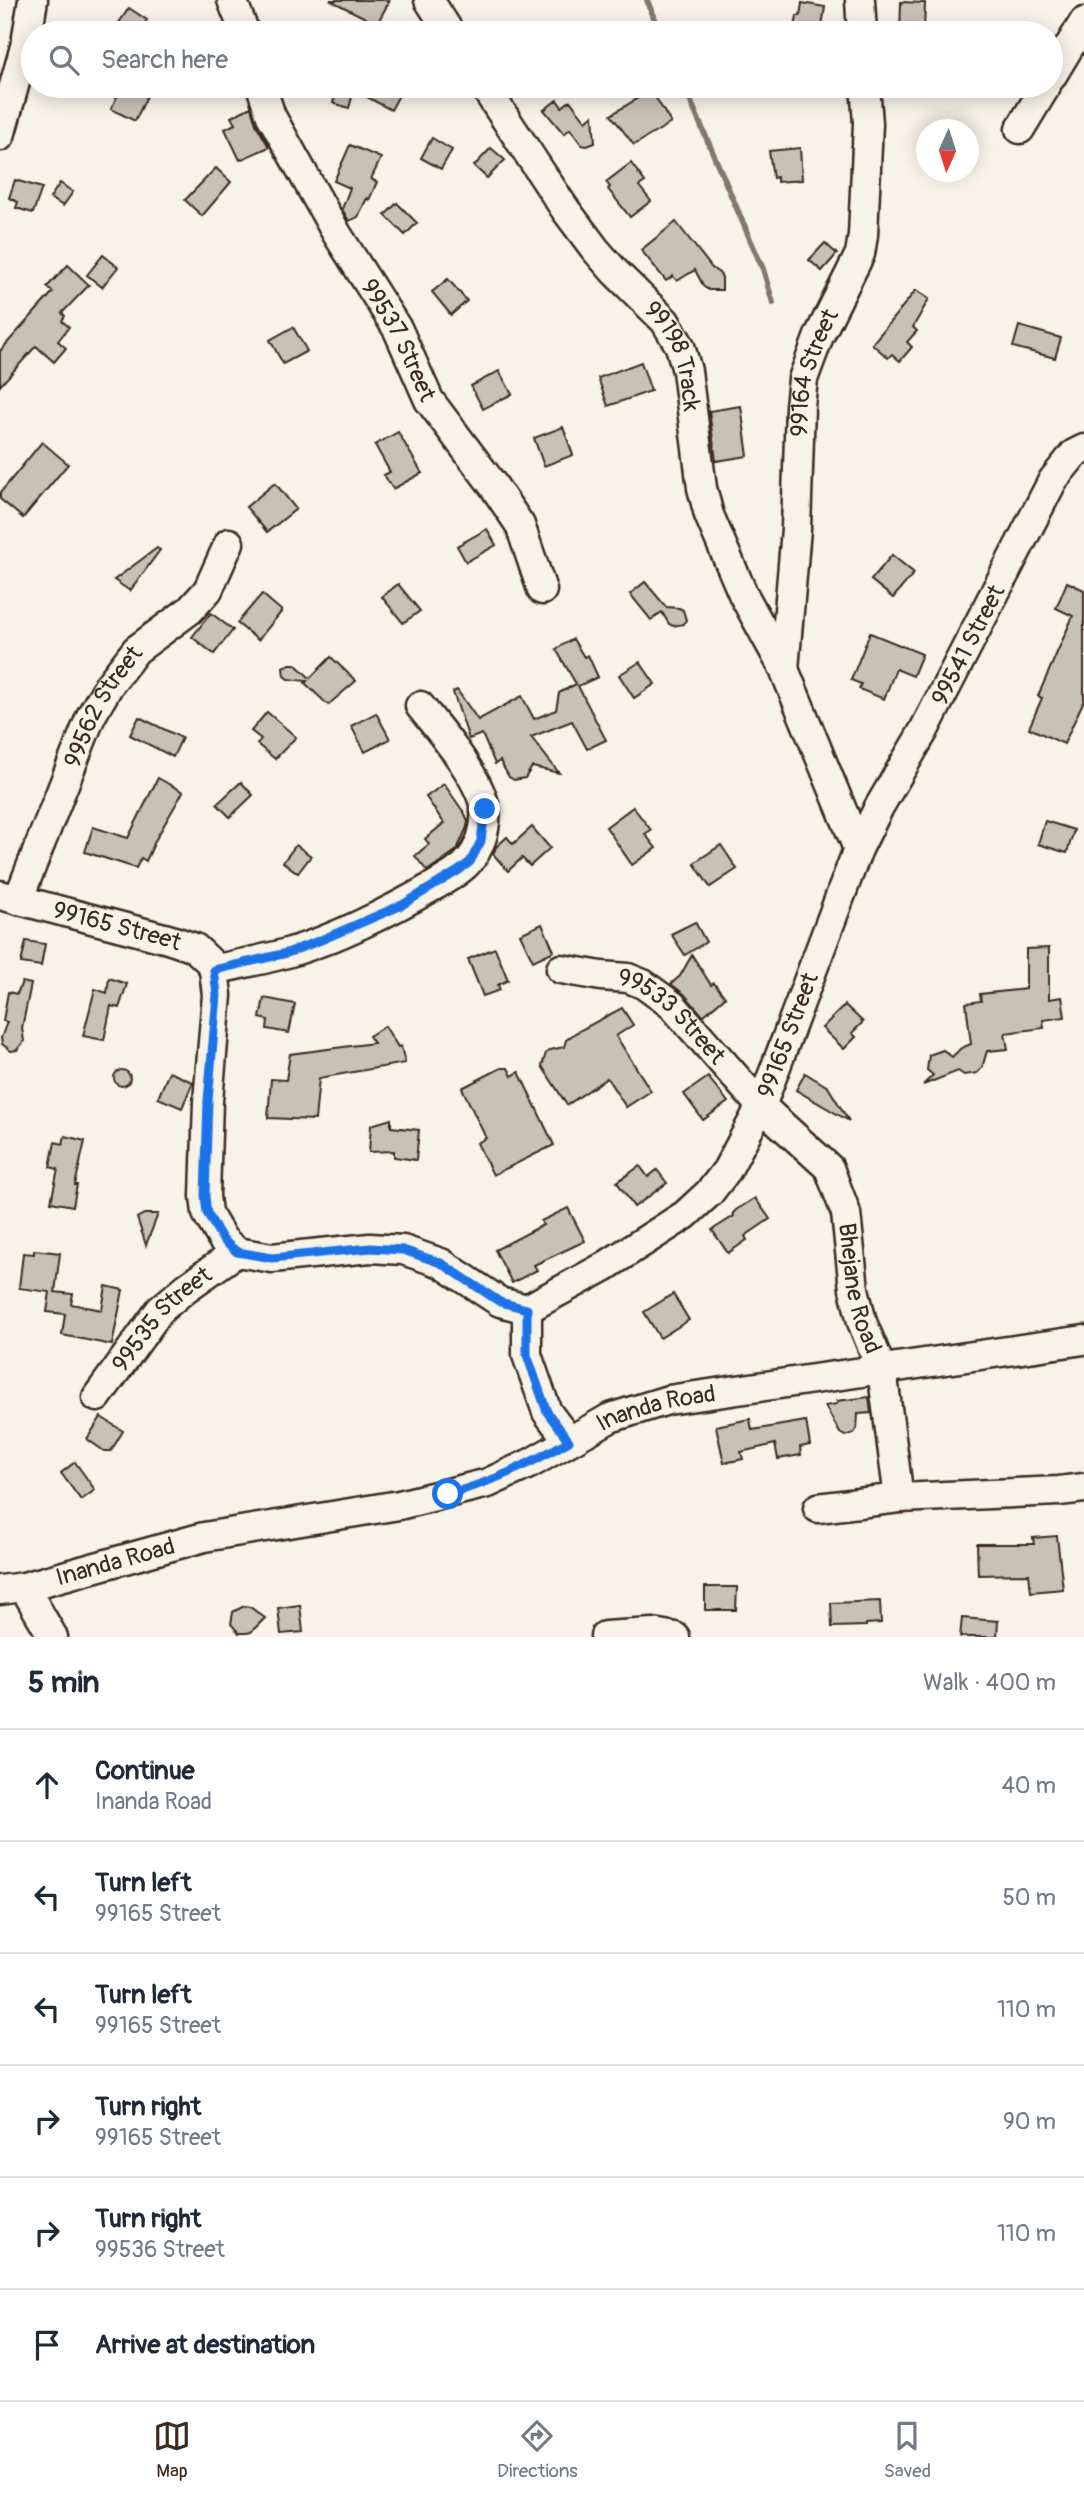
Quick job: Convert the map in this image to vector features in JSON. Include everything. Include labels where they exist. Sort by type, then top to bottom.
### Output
[{"type":"street","points":[[30,21],[33,0]]},
{"type":"street","points":[[232,0],[240,21]]},
{"type":"street","points":[[429,0],[442,21]]},
{"type":"street","points":[[860,0],[861,21]]},
{"type":"street","points":[[1063,57],[1084,22]]},
{"type":"street","points":[[0,136],[21,61]]},
{"type":"street","name":"99537 Street","points":[[265,98],[271,116],[337,234],[398,330],[429,400],[520,525],[542,590]]},
{"type":"street","name":"99198 Track","points":[[492,98],[595,249],[665,321],[680,346],[687,371],[702,488],[709,514],[744,594],[784,669]]},
{"type":"street","name":"99164 Street","points":[[784,669],[796,529],[803,379],[819,336],[860,254],[868,123],[866,98]]},
{"type":"street","points":[[1020,129],[1039,98]]},
{"type":"street","name":"99541 Street","points":[[858,849],[923,732],[1053,480],[1074,454],[1084,449]]},
{"type":"street","name":"99562 Street","points":[[9,897],[86,728],[109,685],[136,650],[190,610],[208,590],[229,543]]},
{"type":"street","points":[[784,669],[858,849]]},
{"type":"street","points":[[420,706],[468,772],[485,809],[481,841],[470,862],[402,905],[287,953],[214,970],[217,995],[208,1101],[205,1196],[207,1213],[223,1240],[237,1252],[272,1258],[370,1248],[403,1250],[441,1263],[500,1302],[527,1309],[527,1355],[547,1412],[569,1441]]},
{"type":"street","name":"99165 Street","points":[[527,1309],[604,1267],[685,1215],[710,1192],[727,1170],[761,1106],[858,849]]},
{"type":"street","name":"99165 Street","points":[[9,897],[186,945],[202,953],[214,970]]},
{"type":"street","name":"99533 Street","points":[[561,969],[628,978],[643,984],[673,1005],[761,1106]]},
{"type":"street","name":"Bhejane Road","points":[[761,1106],[829,1168],[846,1213],[854,1289],[862,1322],[882,1370],[899,1498]]},
{"type":"street","name":"99535 Street","points":[[97,1397],[160,1310],[237,1252]]},
{"type":"street","name":"Inanda Road","points":[[12,1588],[204,1537],[399,1505],[488,1483],[531,1463],[610,1418],[668,1400],[1084,1340]]},
{"type":"street","points":[[818,1507],[899,1498],[1059,1492],[1084,1488]]},
{"type":"street","points":[[12,1588],[53,1637]]},
{"type":"street","points":[[604,1636],[653,1633],[675,1637]]},
{"type":"building","points":[[330,0],[390,0],[379,21],[371,21]]},
{"type":"building","points":[[901,2],[925,3],[924,21],[900,21]]},
{"type":"building","points":[[802,3],[825,7],[823,21],[796,21],[797,16],[800,16]]},
{"type":"building","points":[[129,8],[147,20],[146,21],[120,21]]},
{"type":"building","points":[[116,98],[146,98],[135,121],[111,109]]},
{"type":"building","points":[[334,98],[352,98],[349,108],[333,103]]},
{"type":"building","points":[[369,98],[398,98],[391,110]]},
{"type":"building","points":[[638,98],[656,98],[671,123],[634,145],[611,115]]},
{"type":"building","points":[[557,100],[562,107],[570,101],[586,121],[593,115],[595,143],[582,145],[570,129],[564,134],[544,110]]},
{"type":"building","points":[[251,107],[256,124],[269,147],[240,160],[225,129],[235,124],[231,117]]},
{"type":"building","points":[[432,138],[452,150],[441,169],[421,158]]},
{"type":"building","points":[[350,145],[381,158],[371,179],[377,182],[369,200],[367,198],[358,217],[349,221],[342,209],[350,188],[334,181]]},
{"type":"building","points":[[491,148],[505,160],[487,178],[474,166]]},
{"type":"building","points":[[800,148],[802,180],[777,182],[777,177],[773,178],[769,151]]},
{"type":"building","points":[[631,163],[645,182],[639,186],[651,201],[630,217],[608,189],[610,187],[606,182]]},
{"type":"building","points":[[216,168],[231,182],[202,216],[185,200]]},
{"type":"building","points":[[15,180],[42,188],[33,213],[16,208],[18,202],[9,198]]},
{"type":"building","points":[[60,183],[73,192],[63,206],[50,198]]},
{"type":"building","points":[[397,203],[417,223],[405,235],[385,215]]},
{"type":"building","points":[[676,222],[722,277],[722,290],[709,290],[704,287],[695,270],[677,281],[673,276],[666,281],[641,250]]},
{"type":"building","points":[[825,243],[837,254],[822,271],[809,260]]},
{"type":"building","points":[[103,255],[118,267],[102,287],[87,275]]},
{"type":"building","points":[[68,265],[89,285],[62,313],[65,316],[62,321],[69,327],[58,341],[66,348],[54,362],[36,346],[0,386],[0,351],[53,292],[47,287]]},
{"type":"building","points":[[448,279],[467,301],[451,315],[432,292]]},
{"type":"building","points":[[916,290],[929,299],[913,327],[917,331],[907,342],[912,347],[900,361],[892,354],[888,358],[872,344]]},
{"type":"building","points":[[1019,326],[1061,338],[1055,358],[1013,347]]},
{"type":"building","points":[[293,327],[307,351],[283,364],[270,340]]},
{"type":"building","points":[[641,362],[651,391],[608,406],[598,378]]},
{"type":"building","points":[[499,371],[512,394],[483,409],[471,386]]},
{"type":"building","points":[[741,406],[748,456],[716,461],[709,411]]},
{"type":"building","points":[[563,427],[573,455],[544,466],[534,438]]},
{"type":"building","points":[[398,432],[422,473],[393,489],[384,475],[390,472],[375,445]]},
{"type":"building","points":[[42,442],[68,464],[23,518],[0,499],[0,493]]},
{"type":"building","points":[[275,483],[296,509],[267,532],[246,507]]},
{"type":"building","points":[[487,529],[496,545],[466,562],[457,546]]},
{"type":"building","points":[[157,548],[160,550],[130,591],[114,580]]},
{"type":"building","points":[[892,555],[914,573],[893,598],[871,580]]},
{"type":"building","points":[[645,582],[666,607],[683,610],[686,620],[683,624],[669,624],[662,612],[651,620],[630,594]]},
{"type":"building","points":[[1067,582],[1084,590],[1084,700],[1064,744],[1029,728],[1042,698],[1038,696],[1073,616],[1056,608]]},
{"type":"building","points":[[398,584],[420,611],[403,623],[382,597]]},
{"type":"building","points":[[262,594],[282,611],[258,640],[237,623]]},
{"type":"building","points":[[211,613],[233,630],[214,654],[192,637]]},
{"type":"building","points":[[870,633],[922,654],[913,676],[896,669],[884,699],[859,689],[861,684],[851,680]]},
{"type":"building","points":[[573,639],[584,657],[588,655],[598,677],[578,686],[606,740],[587,749],[572,721],[531,737],[559,773],[532,767],[525,778],[514,780],[509,777],[500,761],[495,764],[482,734],[469,739],[453,692],[457,690],[478,720],[522,696],[534,719],[556,710],[559,693],[576,684],[556,649]]},
{"type":"building","points":[[331,657],[356,681],[328,705],[305,683],[307,681],[284,676],[283,667],[295,664],[310,678]]},
{"type":"building","points":[[640,662],[655,684],[634,698],[619,675]]},
{"type":"building","points":[[267,712],[296,737],[275,759],[257,744],[261,739],[251,731]]},
{"type":"building","points":[[376,713],[390,739],[365,752],[351,726]]},
{"type":"building","points":[[139,717],[182,738],[173,757],[130,735]]},
{"type":"building","points":[[158,778],[183,792],[146,861],[141,858],[136,868],[85,852],[93,827],[128,838]]},
{"type":"building","points":[[241,782],[253,795],[230,817],[217,804]]},
{"type":"building","points":[[444,784],[465,814],[467,827],[457,850],[427,871],[415,856],[429,844],[425,839],[444,823],[426,797]]},
{"type":"building","points":[[633,807],[651,830],[645,834],[656,848],[632,865],[606,827]]},
{"type":"building","points":[[1045,821],[1074,830],[1067,853],[1038,844]]},
{"type":"building","points":[[532,827],[550,848],[530,866],[522,858],[508,871],[493,854],[496,847],[507,837],[513,844]]},
{"type":"building","points":[[296,845],[311,856],[298,873],[283,862]]},
{"type":"building","points":[[721,845],[737,869],[710,887],[694,863]]},
{"type":"building","points":[[695,922],[706,942],[685,955],[671,934]]},
{"type":"building","points":[[542,924],[554,951],[533,961],[520,934]]},
{"type":"building","points":[[26,941],[45,944],[41,966],[21,963]]},
{"type":"building","points":[[495,948],[508,980],[498,985],[500,990],[483,996],[468,959]]},
{"type":"building","points":[[1049,948],[1049,999],[1062,997],[1065,1017],[1043,1020],[1044,1028],[1005,1033],[1008,1049],[987,1051],[982,1068],[977,1073],[964,1075],[958,1071],[923,1085],[933,1075],[927,1070],[929,1055],[943,1050],[952,1057],[961,1048],[971,1044],[966,1003],[981,1001],[980,994],[1026,989],[1026,949]]},
{"type":"building","points":[[692,955],[711,985],[714,983],[725,997],[703,1016],[684,994],[671,984],[680,976]]},
{"type":"building","points":[[109,978],[127,984],[119,1008],[111,1006],[104,1040],[83,1036],[95,989],[107,993]]},
{"type":"building","points":[[22,982],[31,984],[22,1028],[24,1041],[17,1050],[11,1051],[2,1044],[1,1038],[7,1022],[3,1021],[8,992],[17,994]]},
{"type":"building","points":[[264,998],[295,1004],[289,1033],[267,1029],[268,1020],[260,1018]]},
{"type":"building","points":[[845,1005],[863,1022],[852,1033],[856,1037],[844,1049],[822,1028]]},
{"type":"building","points":[[622,1008],[633,1025],[616,1036],[651,1091],[626,1107],[607,1078],[567,1105],[542,1066],[546,1053],[564,1047],[566,1040],[575,1033]]},
{"type":"building","points":[[385,1026],[398,1047],[401,1046],[405,1063],[319,1078],[315,1120],[268,1118],[271,1079],[286,1080],[290,1054],[374,1043],[369,1036]]},
{"type":"building","points":[[501,1068],[508,1068],[512,1076],[519,1072],[554,1145],[493,1175],[477,1143],[486,1138],[462,1088]]},
{"type":"building","points":[[122,1070],[128,1072],[128,1084],[122,1086],[116,1084],[114,1078],[116,1072]]},
{"type":"building","points":[[169,1072],[193,1082],[182,1108],[158,1098]]},
{"type":"building","points":[[805,1073],[828,1087],[849,1121],[796,1090]]},
{"type":"building","points":[[708,1077],[728,1102],[703,1120],[684,1094]]},
{"type":"building","points":[[391,1119],[391,1127],[419,1130],[416,1160],[394,1157],[394,1151],[369,1152],[371,1125]]},
{"type":"building","points":[[65,1136],[85,1141],[73,1206],[51,1202],[58,1169],[50,1167],[55,1142],[63,1144]]},
{"type":"building","points":[[640,1166],[648,1177],[657,1170],[667,1183],[634,1207],[617,1182]]},
{"type":"building","points":[[755,1198],[770,1219],[745,1236],[747,1240],[728,1253],[712,1230]]},
{"type":"building","points":[[568,1208],[585,1241],[534,1265],[537,1270],[512,1283],[495,1250],[543,1225],[541,1221]]},
{"type":"building","points":[[144,1214],[158,1214],[146,1245],[137,1218]]},
{"type":"building","points":[[34,1250],[60,1253],[55,1292],[73,1294],[71,1304],[102,1310],[106,1286],[123,1290],[112,1345],[62,1335],[65,1314],[47,1312],[50,1292],[19,1288],[23,1253],[34,1254]]},
{"type":"building","points":[[673,1294],[689,1320],[660,1338],[644,1312]]},
{"type":"building","points":[[869,1397],[871,1413],[858,1414],[857,1429],[854,1433],[845,1436],[840,1433],[825,1406],[837,1404],[837,1401]]},
{"type":"building","points":[[101,1417],[123,1431],[111,1451],[104,1451],[87,1439]]},
{"type":"building","points":[[750,1419],[752,1430],[806,1421],[810,1445],[800,1447],[801,1455],[778,1459],[775,1444],[741,1452],[743,1459],[724,1463],[716,1426]]},
{"type":"building","points":[[75,1462],[95,1490],[81,1500],[61,1473]]},
{"type":"building","points":[[1057,1536],[1063,1589],[1031,1592],[1029,1574],[978,1575],[977,1544],[1034,1544],[1033,1538]]},
{"type":"building","points":[[705,1587],[737,1587],[736,1610],[705,1610]]},
{"type":"building","points":[[880,1601],[881,1623],[832,1627],[831,1603]]},
{"type":"building","points":[[300,1605],[303,1632],[281,1634],[278,1608]]},
{"type":"building","points":[[244,1606],[250,1607],[265,1618],[251,1632],[239,1633],[231,1624],[233,1612]]},
{"type":"building","points":[[962,1618],[998,1621],[997,1637],[960,1637]]},
{"type":"waterway","points":[[647,0],[655,21]]},
{"type":"waterway","points":[[689,98],[763,269],[773,303]]},
{"type":"route","points":[[448,1494],[488,1483],[569,1441],[547,1412],[527,1355],[527,1309],[500,1302],[441,1263],[403,1250],[370,1248],[272,1258],[237,1252],[223,1240],[207,1213],[205,1196],[208,1101],[217,995],[214,970],[287,953],[402,905],[470,862],[481,841],[485,809]]}]
